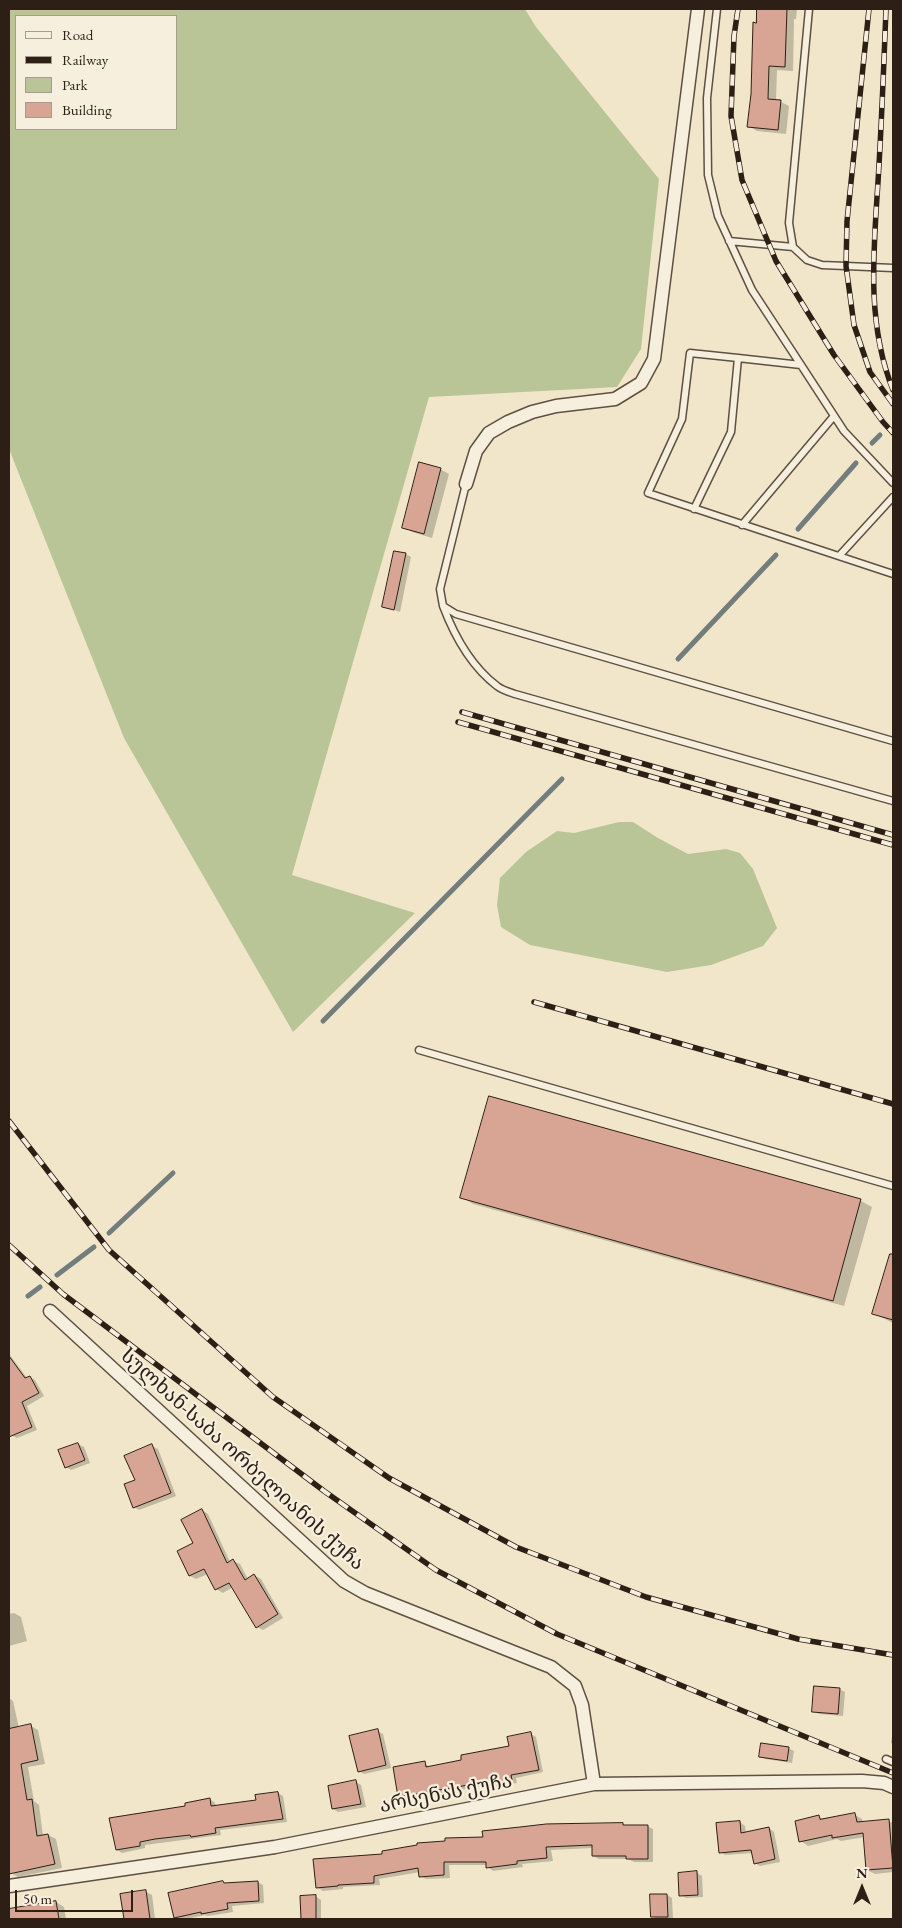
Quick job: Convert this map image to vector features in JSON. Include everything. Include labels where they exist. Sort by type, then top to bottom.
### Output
[{"type":"street","points":[[466,484],[476,451],[489,433],[508,422],[532,412],[556,406],[615,399],[641,383],[654,359],[698,9]]},
{"type":"street","name":"სულხან-საბა ორბელიანის ქუჩა","points":[[50,1311],[344,1581],[365,1593],[551,1667],[575,1686],[582,1705],[594,1784]]},
{"type":"street","name":"არსენას ქუჩა","points":[[9,1886],[275,1847],[594,1784],[862,1781],[884,1783],[893,1787]]},
{"type":"lane","points":[[717,9],[706,98],[708,175],[718,216],[752,290],[834,416],[844,431],[893,483]]},
{"type":"lane","points":[[793,247],[789,223],[809,9]]},
{"type":"lane","points":[[729,241],[793,247],[807,260],[822,265],[893,268]]},
{"type":"lane","points":[[801,365],[690,352],[682,419],[648,493],[892,572]]},
{"type":"lane","points":[[694,509],[731,432],[738,358]]},
{"type":"lane","points":[[742,525],[834,416]]},
{"type":"lane","points":[[466,484],[440,589],[442,606],[448,622],[479,670],[499,688],[893,801]]},
{"type":"lane","points":[[839,556],[893,497]]},
{"type":"lane","points":[[442,606],[456,614],[893,741]]},
{"type":"lane","points":[[419,1050],[893,1186]]},
{"type":"lane","points":[[886,1759],[893,1762]]},
{"type":"green space","points":[[9,9],[525,9],[536,27],[659,179],[641,349],[617,387],[429,397],[292,875],[415,913],[293,1032],[124,738],[9,449]]},
{"type":"green space","points":[[619,822],[633,822],[688,854],[726,849],[740,853],[753,869],[777,928],[763,946],[711,965],[667,972],[530,945],[501,927],[497,905],[500,878],[526,852],[557,831],[574,833]]},
{"type":"building","points":[[757,9],[787,9],[785,67],[769,66],[768,99],[781,100],[778,130],[747,127],[751,94],[753,22],[756,23]]},
{"type":"building","points":[[419,462],[441,468],[424,534],[402,528]]},
{"type":"building","points":[[394,551],[406,553],[394,610],[382,607]]},
{"type":"building","points":[[489,1096],[861,1199],[833,1301],[460,1198]]},
{"type":"building","points":[[890,1254],[893,1254],[893,1320],[872,1314]]},
{"type":"building","points":[[9,1356],[25,1378],[30,1376],[39,1393],[22,1402],[32,1427],[9,1437]]},
{"type":"building","points":[[78,1443],[85,1460],[65,1468],[58,1450]]},
{"type":"building","points":[[152,1444],[171,1493],[133,1508],[124,1484],[135,1480],[124,1456]]},
{"type":"building","points":[[202,1509],[227,1563],[233,1559],[245,1580],[254,1574],[278,1614],[256,1628],[229,1583],[215,1590],[204,1569],[189,1576],[177,1551],[193,1543],[181,1520]]},
{"type":"building","points":[[814,1686],[840,1688],[838,1714],[812,1712]]},
{"type":"building","points":[[31,1724],[38,1760],[21,1764],[27,1800],[32,1799],[37,1836],[48,1834],[55,1864],[9,1874],[9,1729]]},
{"type":"building","points":[[378,1729],[386,1765],[358,1772],[349,1736]]},
{"type":"building","points":[[531,1732],[539,1770],[511,1775],[512,1780],[487,1785],[486,1782],[398,1797],[393,1767],[425,1761],[426,1767],[461,1760],[461,1755],[509,1746],[507,1737]]},
{"type":"building","points":[[761,1743],[789,1747],[787,1761],[759,1757]]},
{"type":"building","points":[[356,1780],[361,1804],[332,1809],[328,1786]]},
{"type":"building","points":[[278,1792],[283,1819],[215,1828],[216,1833],[191,1837],[190,1835],[155,1839],[140,1842],[140,1846],[116,1850],[109,1818],[185,1806],[185,1803],[210,1798],[211,1806],[256,1800],[255,1795]]},
{"type":"building","points":[[855,1813],[857,1822],[889,1819],[893,1868],[866,1870],[863,1833],[832,1838],[832,1835],[799,1842],[795,1821],[819,1815],[820,1819]]},
{"type":"building","points":[[740,1821],[741,1833],[769,1827],[775,1859],[754,1864],[751,1850],[719,1853],[716,1823]]},
{"type":"building","points":[[623,1823],[623,1825],[648,1825],[648,1859],[626,1859],[626,1856],[592,1856],[592,1845],[546,1847],[547,1858],[517,1861],[517,1864],[486,1868],[486,1862],[444,1862],[444,1875],[419,1877],[418,1868],[374,1876],[374,1883],[316,1888],[313,1859],[382,1854],[382,1851],[417,1845],[417,1843],[445,1841],[445,1838],[483,1837],[482,1831],[546,1824]]},
{"type":"building","points":[[697,1871],[698,1895],[679,1896],[678,1873]]},
{"type":"building","points":[[223,1881],[224,1883],[258,1881],[259,1901],[227,1903],[228,1909],[174,1918],[168,1893]]},
{"type":"building","points":[[146,1890],[150,1919],[124,1919],[120,1894]]},
{"type":"building","points":[[650,1894],[667,1894],[668,1917],[651,1917]]},
{"type":"building","points":[[316,1895],[316,1919],[301,1919],[300,1896]]},
{"type":"building","points":[[56,1901],[59,1919],[9,1919],[9,1909]]},
{"type":"waterway","points":[[872,443],[880,435]]},
{"type":"waterway","points":[[798,529],[856,463]]},
{"type":"waterway","points":[[678,659],[776,555]]},
{"type":"waterway","points":[[323,1021],[562,779]]},
{"type":"waterway","points":[[109,1233],[173,1173]]},
{"type":"waterway","points":[[57,1275],[94,1247]]},
{"type":"waterway","points":[[28,1296],[40,1287]]},
{"type":"railway","points":[[738,9],[734,36],[731,116],[742,180],[776,261],[834,355],[893,433]]},
{"type":"railway","points":[[869,9],[847,221],[846,266],[854,325],[870,372],[893,404]]},
{"type":"railway","points":[[886,9],[874,279],[878,335],[884,363],[893,390]]},
{"type":"railway","points":[[462,712],[893,835]]},
{"type":"railway","points":[[458,722],[893,845]]},
{"type":"railway","points":[[534,1002],[893,1104]]},
{"type":"railway","points":[[9,1121],[109,1250],[273,1397],[389,1478],[516,1547],[646,1597],[798,1639],[893,1655]]},
{"type":"railway","points":[[9,1245],[63,1294],[324,1491],[436,1570],[557,1634],[893,1773]]}]
